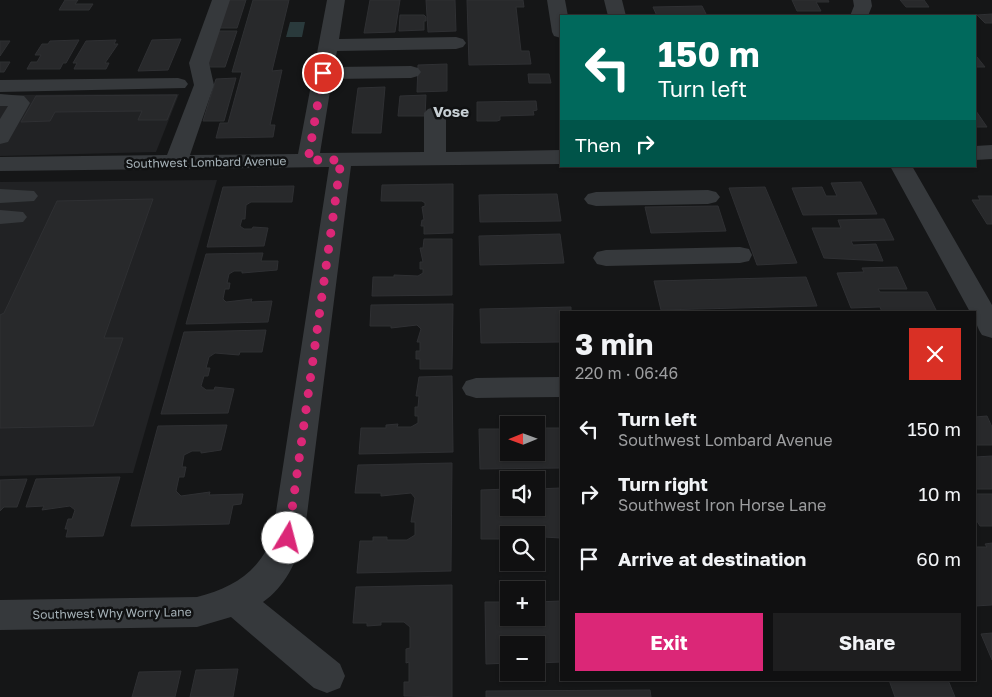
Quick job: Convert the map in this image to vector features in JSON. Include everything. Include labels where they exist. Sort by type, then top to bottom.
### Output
[{"type":"street","points":[[176,162],[204,85],[204,77],[199,68],[199,63],[221,0]]},
{"type":"street","points":[[308,160],[336,0]]},
{"type":"street","points":[[556,0],[560,26]]},
{"type":"street","points":[[613,0],[617,15]]},
{"type":"street","points":[[859,15],[863,6],[862,0]]},
{"type":"street","points":[[328,45],[456,43]]},
{"type":"street","points":[[323,73],[412,72]]},
{"type":"street","points":[[0,86],[178,84]]},
{"type":"street","points":[[0,100],[17,100],[20,103],[0,137]]},
{"type":"street","points":[[435,113],[435,159]]},
{"type":"street","points":[[976,153],[992,152]]},
{"type":"street","name":"Southwest Lombard Avenue","points":[[0,164],[560,157]]},
{"type":"street","name":"Southwest Why Worry Lane","points":[[0,615],[198,612],[248,595],[269,576],[282,558],[288,538],[341,160]]},
{"type":"street","points":[[902,167],[992,329]]},
{"type":"street","points":[[3,203],[26,196]]},
{"type":"street","points":[[596,199],[708,197]]},
{"type":"street","points":[[606,258],[740,255]]},
{"type":"street","points":[[476,388],[560,387]]},
{"type":"street","points":[[236,600],[327,676]]},
{"type":"shaded area","points":[[290,22],[305,22],[302,37],[286,37]]},
{"type":"shaded area","points":[[179,94],[156,152],[0,156],[0,95]]},
{"type":"shaded area","points":[[217,180],[133,473],[0,476],[0,182]]},
{"type":"building","points":[[65,0],[78,0],[75,4],[93,4],[89,10],[59,10]]},
{"type":"building","points":[[229,0],[246,0],[237,28],[220,28]]},
{"type":"building","points":[[253,0],[289,0],[272,71],[282,70],[270,125],[275,125],[273,137],[216,138],[220,123],[228,123],[242,72],[232,72]]},
{"type":"building","points":[[370,0],[400,0],[395,32],[364,33]]},
{"type":"building","points":[[426,0],[455,0],[456,31],[428,32]]},
{"type":"building","points":[[467,0],[523,0],[524,7],[516,7],[521,51],[529,51],[531,64],[469,65]]},
{"type":"building","points":[[792,0],[828,0],[829,2],[816,2],[821,11],[797,11]]},
{"type":"building","points":[[900,0],[924,0],[929,7],[906,7]]},
{"type":"building","points":[[702,6],[706,15],[657,15],[653,7]]},
{"type":"building","points":[[992,14],[992,23],[985,23],[977,15]]},
{"type":"building","points":[[400,15],[424,15],[426,21],[424,21],[424,30],[399,31]]},
{"type":"building","points":[[219,31],[237,31],[225,67],[207,67]]},
{"type":"building","points":[[181,39],[168,70],[138,71],[152,40]]},
{"type":"building","points":[[79,40],[66,63],[63,63],[60,69],[27,69],[31,62],[37,62],[41,55],[35,55],[42,44],[48,44],[50,41]]},
{"type":"building","points":[[116,40],[114,44],[118,44],[105,63],[109,63],[106,69],[74,69],[77,63],[73,63],[86,41]]},
{"type":"building","points":[[0,41],[10,41],[0,56]]},
{"type":"building","points":[[976,57],[977,57],[985,67],[976,67]]},
{"type":"building","points":[[0,62],[10,62],[4,72],[0,72]]},
{"type":"building","points":[[447,64],[447,91],[417,92],[418,65]]},
{"type":"building","points":[[528,74],[549,74],[551,83],[529,83]]},
{"type":"building","points":[[236,78],[224,121],[203,121],[216,79]]},
{"type":"building","points":[[385,87],[381,133],[352,133],[358,88]]},
{"type":"building","points":[[177,95],[167,120],[138,120],[142,111],[55,112],[50,121],[21,122],[36,96]]},
{"type":"building","points":[[426,95],[425,116],[398,116],[400,96]]},
{"type":"building","points":[[536,101],[537,110],[533,111],[534,115],[500,116],[500,120],[497,121],[477,121],[477,102]]},
{"type":"building","points":[[976,111],[987,127],[976,127]]},
{"type":"building","points":[[861,182],[877,214],[803,215],[792,188],[822,187],[826,196],[837,196],[831,183]]},
{"type":"building","points":[[453,184],[453,233],[424,234],[424,226],[421,226],[422,220],[424,220],[422,207],[425,206],[425,203],[422,201],[381,201],[382,185]]},
{"type":"building","points":[[294,186],[292,202],[251,202],[246,205],[245,219],[242,219],[240,226],[244,229],[252,229],[253,227],[268,228],[264,246],[207,247],[223,187]]},
{"type":"building","points":[[765,187],[797,263],[757,265],[729,188]]},
{"type":"building","points":[[557,194],[561,221],[480,222],[479,195]]},
{"type":"building","points":[[978,196],[992,196],[992,224],[987,224],[972,200],[980,200]]},
{"type":"building","points":[[153,199],[104,338],[123,338],[93,426],[0,428],[0,315],[4,313],[57,201]]},
{"type":"building","points":[[718,206],[726,231],[651,233],[645,207]]},
{"type":"building","points":[[884,219],[894,240],[851,241],[853,245],[876,244],[883,261],[824,258],[812,228],[841,228],[838,220]]},
{"type":"building","points":[[560,234],[564,263],[480,265],[479,236]]},
{"type":"building","points":[[424,239],[452,239],[452,295],[372,296],[373,277],[394,277],[394,275],[418,276],[423,273],[423,269],[420,269],[420,262],[423,262],[420,248],[423,248]]},
{"type":"building","points":[[263,253],[261,261],[278,261],[277,270],[242,273],[242,271],[234,271],[229,274],[227,283],[230,283],[229,289],[225,289],[223,299],[226,302],[252,299],[251,302],[272,301],[268,322],[186,324],[206,254]]},
{"type":"building","points":[[897,267],[907,289],[878,289],[880,292],[927,292],[936,311],[882,311],[880,307],[851,308],[837,273],[864,272],[862,268]]},
{"type":"building","points":[[806,277],[817,306],[661,310],[654,281]]},
{"type":"building","points":[[453,304],[452,369],[420,369],[420,359],[416,359],[416,351],[420,351],[420,342],[417,342],[421,329],[417,325],[391,328],[391,326],[370,326],[371,305]]},
{"type":"building","points":[[571,307],[571,311],[560,311],[560,342],[481,343],[480,309]]},
{"type":"building","points":[[266,330],[262,352],[240,352],[239,355],[215,353],[209,357],[206,368],[210,368],[208,376],[204,376],[201,386],[206,390],[214,390],[215,387],[234,389],[228,413],[161,414],[184,332]]},
{"type":"building","points":[[452,376],[453,452],[359,454],[361,428],[386,428],[386,425],[398,424],[397,427],[411,427],[418,423],[418,416],[415,416],[415,407],[418,407],[419,396],[416,396],[419,377]]},
{"type":"building","points":[[987,416],[992,427],[992,445],[976,445],[976,417]]},
{"type":"building","points":[[227,425],[221,450],[201,453],[201,451],[192,451],[184,455],[182,467],[186,467],[184,477],[179,477],[176,491],[181,496],[210,492],[209,495],[243,494],[241,504],[233,505],[229,524],[131,526],[158,426]]},
{"type":"building","points":[[545,428],[560,428],[560,468],[480,469],[479,429],[500,429],[500,461],[545,461]]},
{"type":"building","points":[[992,456],[992,489],[976,489],[976,457]]},
{"type":"building","points":[[452,463],[451,571],[357,573],[360,541],[373,541],[373,537],[387,537],[387,540],[407,540],[415,535],[415,522],[411,522],[415,498],[411,493],[381,496],[381,493],[355,493],[358,465]]},
{"type":"building","points":[[120,477],[103,536],[66,537],[68,529],[65,529],[68,519],[72,519],[75,510],[70,506],[42,510],[44,506],[26,507],[36,479]]},
{"type":"building","points":[[27,479],[17,507],[4,507],[0,511],[0,480]]},
{"type":"building","points":[[560,488],[560,538],[545,537],[545,526],[500,526],[500,539],[481,539],[481,490],[500,489],[500,516],[545,516],[545,489]]},
{"type":"building","points":[[976,494],[992,494],[992,526],[980,526],[976,520]]},
{"type":"building","points":[[992,543],[992,605],[976,606],[976,547],[987,547],[985,544]]},
{"type":"building","points":[[452,585],[452,697],[404,696],[404,682],[409,682],[409,662],[406,663],[406,649],[410,648],[410,627],[404,622],[381,622],[381,625],[367,626],[367,623],[353,623],[356,587]]},
{"type":"building","points":[[560,601],[560,662],[545,663],[545,636],[500,636],[500,663],[486,664],[485,602],[500,602],[500,626],[545,626],[545,602]]},
{"type":"building","points":[[992,633],[992,660],[981,634]]},
{"type":"building","points":[[238,669],[233,697],[190,697],[196,670]]},
{"type":"building","points":[[181,671],[175,697],[132,697],[139,672]]},
{"type":"building","points":[[889,681],[948,681],[955,697],[895,697]]},
{"type":"building","points":[[650,690],[651,697],[486,697],[486,691]]},
{"type":"district","name":"Vose","points":[[451,111]]},
{"type":"route","points":[[288,538],[341,160],[308,160],[323,73]]}]
